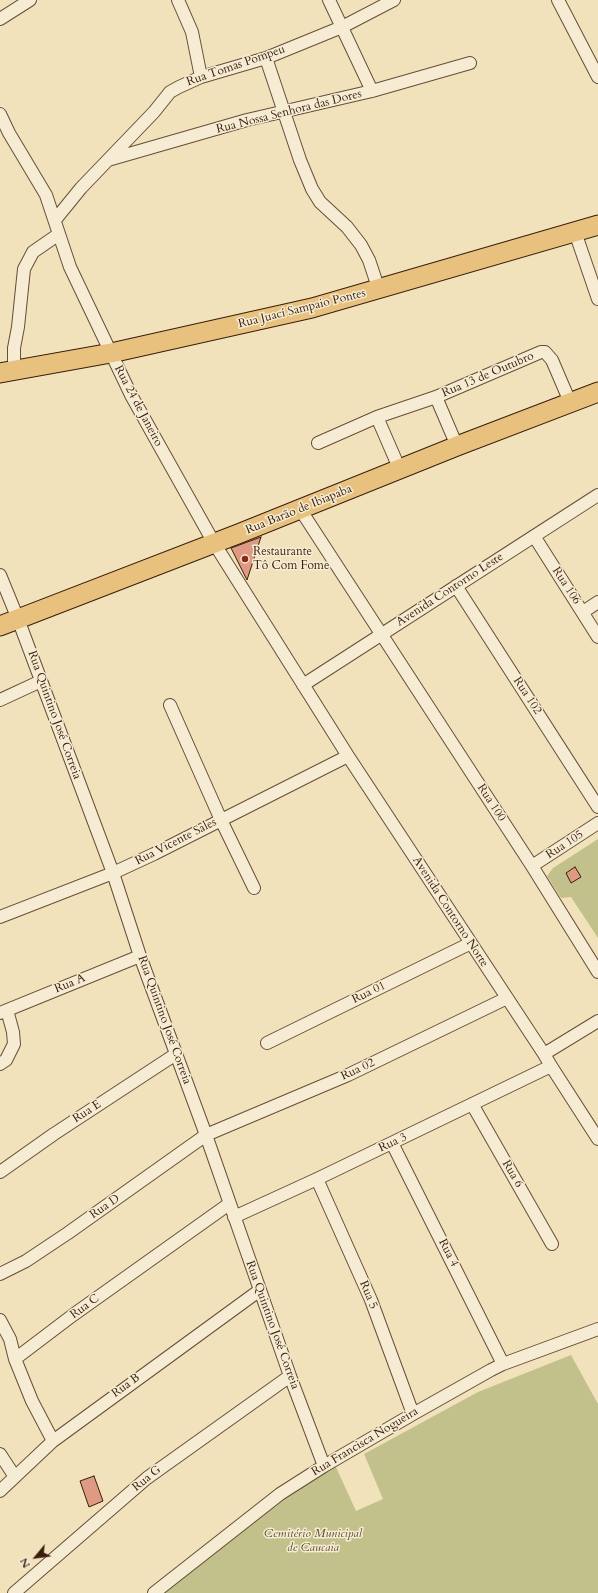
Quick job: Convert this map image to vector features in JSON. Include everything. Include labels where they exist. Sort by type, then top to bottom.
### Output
[{"type":"main road","name":"Rua Juací Sampaio Pontes","points":[[7,372],[111,353],[312,308],[379,290],[598,224]]},
{"type":"main road","name":"Rua Barão de Ibiapaba","points":[[0,626],[598,392]]},
{"type":"street","points":[[0,19],[30,0]]},
{"type":"street","points":[[178,0],[192,32],[201,77]]},
{"type":"street","points":[[329,0],[372,91]]},
{"type":"street","name":"Rua Tomas Pompeu","points":[[55,220],[81,188],[154,112],[170,92],[201,77],[266,58],[342,27],[394,0]]},
{"type":"street","points":[[558,0],[598,77]]},
{"type":"street","points":[[266,58],[300,160],[312,189],[320,202],[347,227],[361,245],[369,260],[379,290]]},
{"type":"street","name":"Rua Nossa Senhora das Dores","points":[[107,161],[284,111],[372,91],[470,63]]},
{"type":"street","name":"Rua 24 de Janeiro","points":[[0,114],[9,133],[46,195],[70,267],[131,394],[214,543],[303,685]]},
{"type":"street","points":[[575,232],[598,298]]},
{"type":"street","points":[[7,372],[18,327],[24,269],[33,252],[59,234]]},
{"type":"street","name":"Rua 13 de Outubro","points":[[318,443],[378,417],[436,397],[541,352],[545,352],[552,360],[570,402]]},
{"type":"street","points":[[436,397],[457,446]]},
{"type":"street","points":[[378,417],[400,470]]},
{"type":"street","name":"Avenida Contorno Leste","points":[[303,685],[598,495]]},
{"type":"street","name":"Rua 100","points":[[300,509],[532,866],[598,972]]},
{"type":"street","name":"Rua 106","points":[[534,536],[598,637]]},
{"type":"street","name":"Rua Quintino José Correia","points":[[0,575],[18,619],[113,873],[140,956],[206,1135],[290,1376],[324,1466]]},
{"type":"street","name":"Rua 102","points":[[456,586],[598,807]]},
{"type":"street","points":[[583,612],[598,602]]},
{"type":"street","points":[[0,700],[41,681]]},
{"type":"street","name":"Avenida Contorno Norte","points":[[303,685],[598,1139]]},
{"type":"street","points":[[170,705],[221,820],[254,888]]},
{"type":"street","name":"Rua Vicente Sales","points":[[0,917],[113,873],[173,846],[348,756]]},
{"type":"street","name":"Rua 105","points":[[532,866],[598,824]]},
{"type":"street","name":"Rua 01","points":[[267,1043],[471,943]]},
{"type":"street","name":"Rua A","points":[[3,1012],[140,956]]},
{"type":"street","name":"Rua 02","points":[[206,1135],[348,1075],[507,998]]},
{"type":"street","points":[[0,1064],[6,1060],[14,1044],[13,1032],[3,1012]]},
{"type":"street","points":[[544,1054],[598,1021]]},
{"type":"street","name":"Rua E","points":[[0,1172],[54,1134],[176,1054]]},
{"type":"street","name":"Rua 3","points":[[234,1218],[551,1066]]},
{"type":"street","name":"Rua 6","points":[[472,1104],[552,1244]]},
{"type":"street","name":"Rua D","points":[[0,1274],[26,1261],[68,1233],[206,1135]]},
{"type":"street","name":"Rua 4","points":[[392,1143],[503,1364]]},
{"type":"street","name":"Rua 5","points":[[317,1179],[371,1300],[413,1414]]},
{"type":"street","name":"Rua C","points":[[15,1358],[229,1204]]},
{"type":"street","name":"Rua B","points":[[0,1491],[53,1441],[260,1290]]},
{"type":"street","points":[[0,1320],[10,1339],[15,1358],[32,1401],[53,1441]]},
{"type":"street","name":"Rua Francisca Nogueira","points":[[154,1593],[280,1494],[324,1466],[469,1381],[503,1364],[598,1329]]},
{"type":"street","name":"Rua G","points":[[14,1593],[147,1478],[290,1376]]},
{"type":"street","points":[[0,1454],[15,1477]]},
{"type":"green space","points":[[598,839],[598,938],[571,897],[561,898],[547,876],[553,868]]},
{"type":"green space","name":"Cemitério Municipal de Caucaia","points":[[571,1355],[598,1404],[598,1593],[160,1593],[203,1557],[308,1481],[335,1465],[356,1511],[383,1499],[364,1454],[478,1392]]},
{"type":"building","name":"Restaurante Tô Com Fome","points":[[261,537],[247,580],[231,548]]},
{"type":"building","points":[[575,867],[581,877],[571,883],[566,873]]},
{"type":"building","points":[[94,1476],[103,1501],[89,1507],[80,1481]]},
{"type":"place","name":"Restaurante Tô Com Fome","points":[[245,559]]}]
